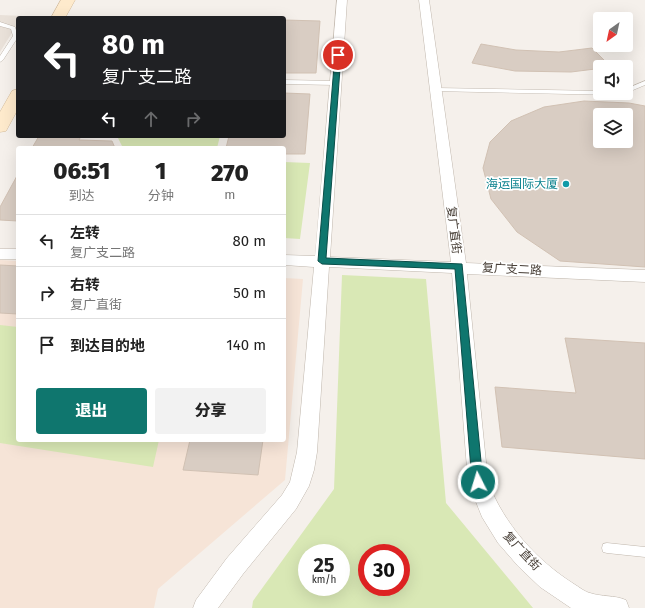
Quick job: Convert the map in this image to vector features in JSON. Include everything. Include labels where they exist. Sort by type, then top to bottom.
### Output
[{"type":"street","points":[[59,16],[68,0]]},
{"type":"street","points":[[204,608],[226,577],[289,502],[299,486],[304,470],[342,0]]},
{"type":"street","name":"复广直街","points":[[424,0],[459,266],[478,482],[484,500],[509,540],[548,579],[586,606]]},
{"type":"street","points":[[0,127],[16,98]]},
{"type":"street","points":[[0,254],[16,254]]},
{"type":"street","name":"复广支二路","points":[[286,260],[459,266],[645,276]]},
{"type":"street","points":[[586,606],[618,608]]},
{"type":"lane","points":[[0,24],[13,28],[16,36],[0,60]]},
{"type":"lane","points":[[286,82],[336,83]]},
{"type":"lane","points":[[633,88],[645,83]]},
{"type":"lane","points":[[436,90],[593,93]]},
{"type":"lane","points":[[607,548],[645,552]]},
{"type":"shaded area","points":[[0,15],[23,16],[16,16],[16,26],[0,52]]},
{"type":"shaded area","points":[[0,260],[16,261],[16,442],[286,442],[286,278],[303,279],[285,480],[158,589],[154,608],[0,608]]},
{"type":"green space","points":[[118,138],[220,138],[218,146],[122,146]]},
{"type":"green space","points":[[286,162],[310,163],[300,239],[286,238]]},
{"type":"green space","points":[[342,275],[426,279],[446,503],[533,608],[252,608],[253,601],[334,489]]},
{"type":"green space","points":[[0,325],[16,327],[16,442],[159,442],[153,467],[0,443]]},
{"type":"building","points":[[286,20],[320,21],[316,73],[286,73]]},
{"type":"building","points":[[481,44],[516,50],[559,52],[592,48],[593,52],[596,52],[604,60],[593,60],[593,69],[571,72],[515,71],[472,63]]},
{"type":"building","points":[[286,93],[310,94],[305,154],[286,154],[286,146],[226,146],[228,138],[286,138]]},
{"type":"building","name":"海运国际大厦","points":[[584,101],[629,103],[645,106],[645,267],[560,261],[517,232],[491,199],[483,168],[490,142],[511,121],[544,107]]},
{"type":"building","points":[[38,138],[80,138],[79,140],[112,141],[114,146],[33,146]]},
{"type":"building","points":[[16,178],[16,221],[0,220],[0,207]]},
{"type":"building","points":[[0,265],[16,266],[16,314],[0,313]]},
{"type":"building","points":[[565,338],[645,343],[645,459],[502,447],[495,387],[576,393]]},
{"type":"building","points":[[190,442],[263,442],[258,475],[183,470]]},
{"type":"place","name":"海运国际大厦","points":[[566,184]]},
{"type":"route","points":[[338,55],[322,261],[459,266],[478,482]]}]
